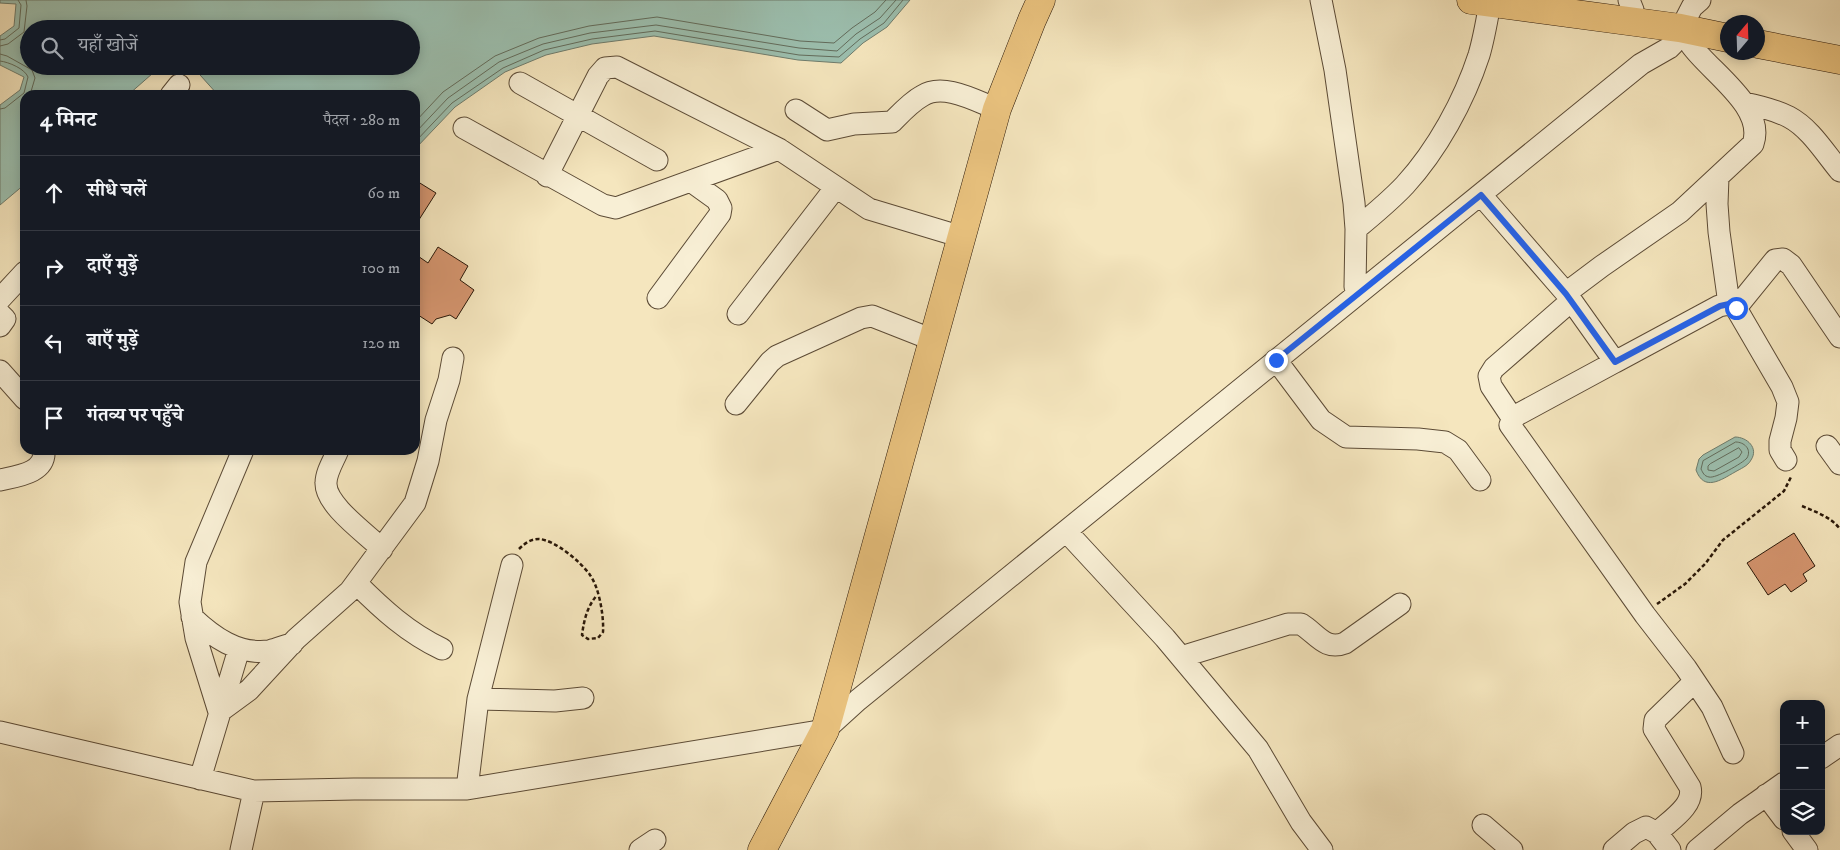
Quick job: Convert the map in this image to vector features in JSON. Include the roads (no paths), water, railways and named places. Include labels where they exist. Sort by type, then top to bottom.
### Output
[{"type":"main road","points":[[762,850],[825,730],[997,109],[1041,0]]},
{"type":"main road","points":[[1493,2],[1632,11],[1694,38]]},
{"type":"main road","points":[[1765,45],[1840,60]]},
{"type":"street","points":[[1322,0],[1335,70],[1356,229],[1355,286],[1359,293]]},
{"type":"street","points":[[1513,419],[1491,386],[1489,376],[1494,368],[1602,266],[1680,212],[1753,144],[1756,135],[1751,115],[1744,103],[1694,38],[1692,7],[1700,0]]},
{"type":"street","points":[[1356,229],[1405,185],[1438,144],[1462,95],[1478,55],[1493,2]]},
{"type":"street","points":[[0,732],[254,791],[467,789],[825,730],[858,700],[1641,64],[1694,38]]},
{"type":"street","points":[[547,176],[598,76],[605,68],[617,66],[780,149],[869,209],[962,237]]},
{"type":"street","points":[[520,83],[657,160]]},
{"type":"street","points":[[796,110],[827,130],[854,124],[892,122],[923,95],[939,90],[957,94],[997,109]]},
{"type":"street","points":[[1744,103],[1767,108],[1797,122],[1840,171]]},
{"type":"street","points":[[464,128],[547,176],[603,205],[616,208],[780,149]]},
{"type":"street","points":[[1718,177],[1718,214],[1732,306],[1782,387],[1788,402],[1780,450],[1789,468]]},
{"type":"street","points":[[658,298],[720,214],[721,208],[717,200],[692,182]]},
{"type":"street","points":[[738,314],[836,187]]},
{"type":"street","points":[[1481,195],[1569,297],[1615,362]]},
{"type":"street","points":[[1733,753],[1712,707],[1686,668],[1645,615],[1510,425],[1513,419],[1615,362],[1720,306],[1732,306],[1775,260],[1783,259],[1791,265],[1840,336]]},
{"type":"street","points":[[0,299],[20,277]]},
{"type":"street","points":[[0,314],[5,319],[0,326]]},
{"type":"street","points":[[736,404],[777,356],[861,318],[872,316],[933,340]]},
{"type":"street","points":[[219,712],[250,690],[292,644],[350,591],[415,503],[428,461],[436,420],[449,380],[453,358]]},
{"type":"street","points":[[1276,360],[1321,420],[1346,437],[1418,439],[1445,442],[1458,450],[1480,480]]},
{"type":"street","points":[[0,371],[20,393]]},
{"type":"street","points":[[1827,446],[1840,464]]},
{"type":"street","points":[[0,480],[26,474],[40,467],[45,459],[45,455]]},
{"type":"street","points":[[219,712],[196,638],[190,602],[196,562],[241,455]]},
{"type":"street","points":[[336,455],[326,482],[327,490],[334,506],[382,549]]},
{"type":"street","points":[[1066,531],[1181,657],[1258,749],[1301,822],[1322,850]]},
{"type":"street","points":[[467,789],[478,698],[512,565]]},
{"type":"street","points":[[356,583],[388,614],[423,640],[442,649]]},
{"type":"street","points":[[1181,657],[1288,624],[1301,624],[1325,643],[1336,646],[1345,643],[1400,604]]},
{"type":"street","points":[[192,617],[217,638],[239,649],[268,651],[292,644]]},
{"type":"street","points":[[200,779],[239,649]]},
{"type":"street","points":[[1657,832],[1689,802],[1692,793],[1690,786],[1654,729],[1655,720],[1694,682]]},
{"type":"street","points":[[478,698],[554,701],[583,698]]},
{"type":"street","points":[[1825,755],[1840,745]]},
{"type":"street","points":[[1697,850],[1727,824],[1780,786]]},
{"type":"street","points":[[241,850],[254,791]]},
{"type":"street","points":[[1766,795],[1780,814]]},
{"type":"street","points":[[1483,825],[1512,850]]},
{"type":"street","points":[[1614,850],[1634,833],[1646,828],[1657,832],[1670,850]]},
{"type":"street","points":[[1796,835],[1807,850]]},
{"type":"water","points":[[0,0],[910,0],[887,27],[863,43],[841,63],[798,60],[654,36],[592,44],[546,55],[505,72],[455,107],[420,144],[420,90],[214,90],[200,75],[420,75],[420,20],[20,20],[20,75],[0,65],[0,36],[14,26],[16,4],[0,3]]},
{"type":"water","points":[[20,75],[151,75],[134,90],[20,90],[24,77]]},
{"type":"water","points":[[20,90],[20,188],[0,205],[0,105]]},
{"type":"water","points":[[1735,437],[1744,439],[1753,447],[1753,456],[1750,462],[1719,481],[1704,481],[1699,477],[1696,470],[1699,459]]}]
